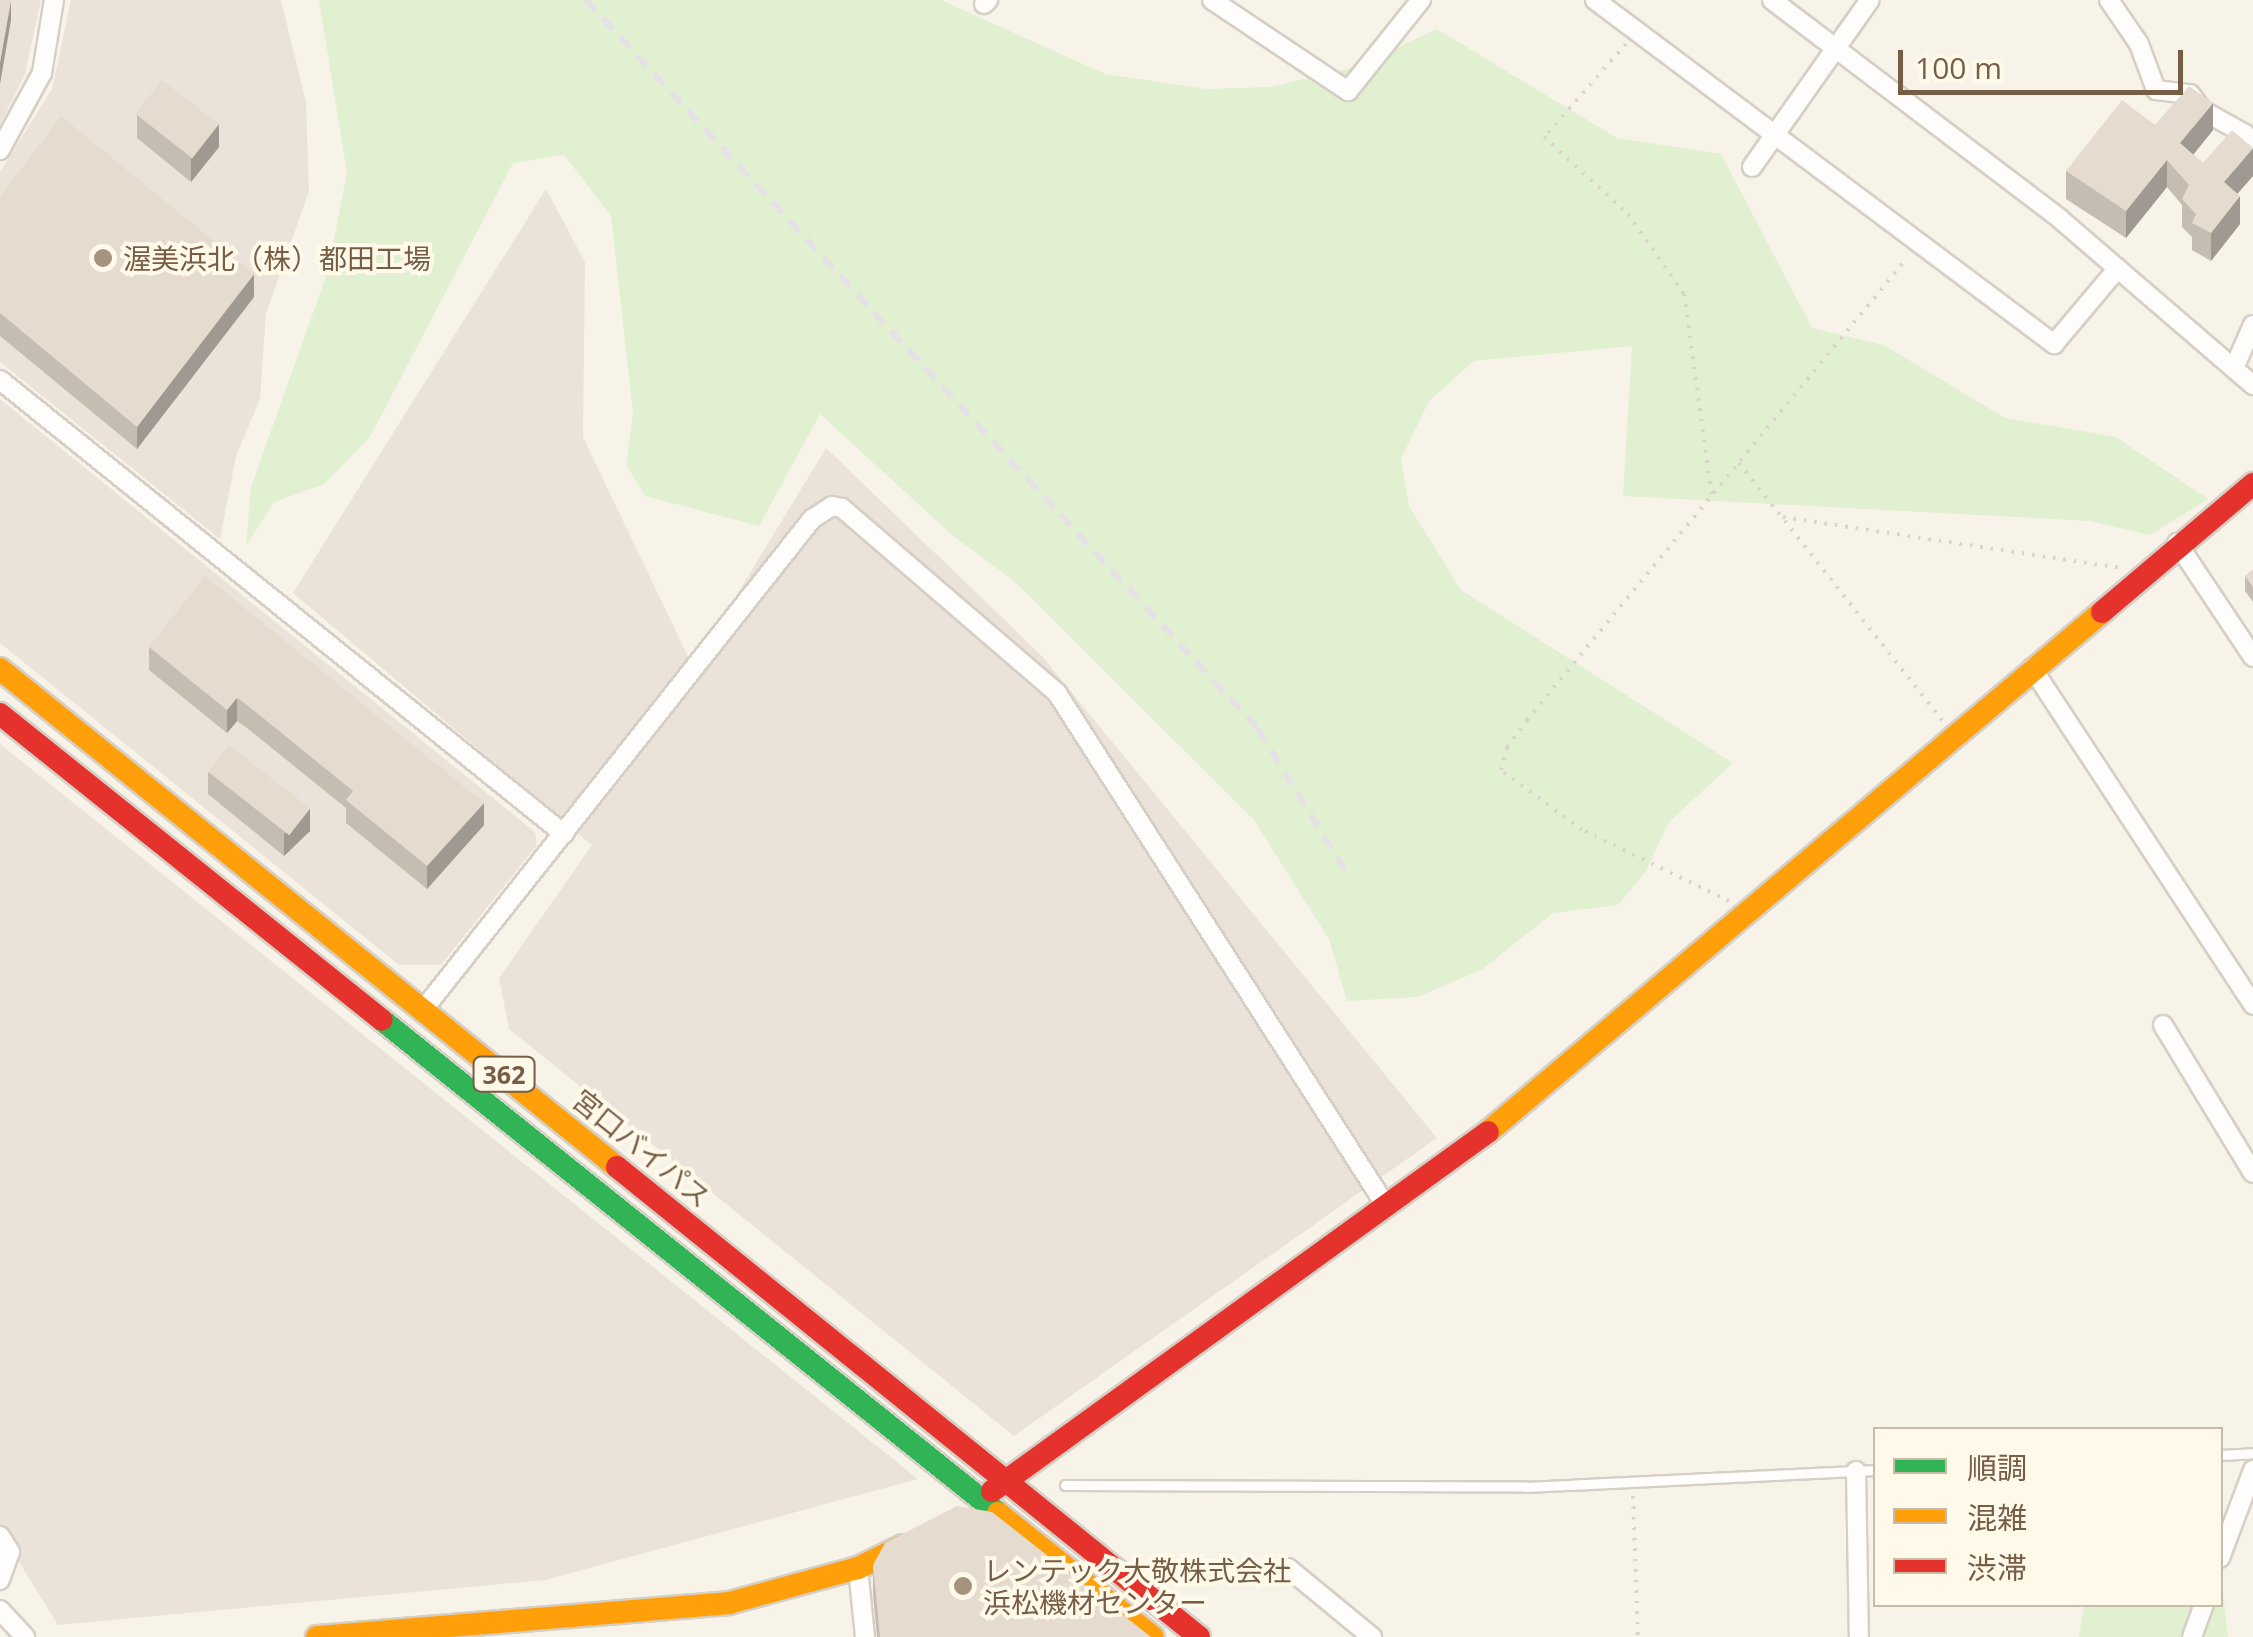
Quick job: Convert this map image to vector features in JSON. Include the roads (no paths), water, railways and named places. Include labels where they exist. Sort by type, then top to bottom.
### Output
[{"type":"main road","points":[[954,1517],[1514,1112],[2142,571],[2253,484]]},
{"type":"main road","name":"宮口バイパス","points":[[0,669],[1199,1637]]},
{"type":"main road","name":"362","points":[[0,714],[1153,1637]]},
{"type":"main road","points":[[317,1637],[681,1610],[782,1592],[858,1568],[926,1534]]},
{"type":"street","points":[[0,150],[42,73],[54,0]]},
{"type":"street","points":[[1212,0],[1348,90],[1421,0]]},
{"type":"street","points":[[1595,0],[2054,344],[2118,268]]},
{"type":"street","points":[[1772,0],[2118,268],[2253,386]]},
{"type":"street","points":[[1752,168],[1870,0]]},
{"type":"street","points":[[2109,0],[2139,44],[2156,90],[2190,94],[2202,110],[2245,134],[2253,148]]},
{"type":"street","points":[[2234,368],[2253,325]]},
{"type":"street","points":[[0,380],[564,834]]},
{"type":"street","points":[[424,1010],[812,519],[832,506],[842,508],[1057,693],[1386,1206]]},
{"type":"street","points":[[2177,543],[2253,657]]},
{"type":"street","points":[[2032,668],[2253,1004]]},
{"type":"street","points":[[2162,1025],[2253,1173]]},
{"type":"street","points":[[2223,1550],[2253,1470]]},
{"type":"street","points":[[1859,1637],[1866,1471]]},
{"type":"street","points":[[0,1536],[10,1552],[0,1580]]},
{"type":"street","points":[[858,1568],[865,1637]]},
{"type":"street","points":[[1288,1568],[1372,1637]]},
{"type":"street","points":[[2192,1637],[2203,1607]]},
{"type":"street","points":[[0,1610],[25,1637]]},
{"type":"lane","points":[[2223,1454],[2253,1453]]},
{"type":"lane","points":[[1066,1485],[1633,1482],[1866,1471]]},
{"type":"lane","points":[[1159,1571],[1288,1568]]},
{"type":"railway","points":[[586,0],[1258,729],[1346,872]]},
{"type":"place","name":"渥美浜北（株）都田工場","points":[[103,258]]},
{"type":"place","name":"レンテック大敬株式会社 浜松機材センター","points":[[963,1586]]}]
